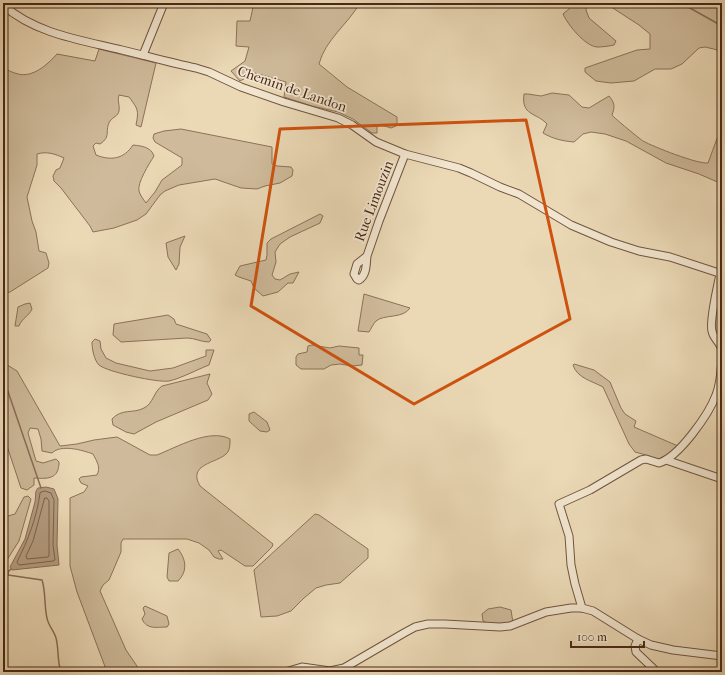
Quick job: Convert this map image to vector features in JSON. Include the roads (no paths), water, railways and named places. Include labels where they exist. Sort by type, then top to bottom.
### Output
[{"type":"street","points":[[143,55],[164,3]]},
{"type":"street","name":"Chemin de Landon","points":[[3,5],[23,19],[51,32],[82,42],[203,70],[241,87],[338,118],[352,125],[376,142],[405,154],[459,168],[471,173],[500,188],[519,194],[571,225],[611,242],[639,251],[670,257],[721,274]]},
{"type":"street","name":"Rue Limouzin","points":[[367,256],[405,154]]},
{"type":"street","points":[[721,274],[711,326],[713,335],[721,345],[722,350]]},
{"type":"street","points":[[582,608],[572,572],[569,536],[559,504],[590,490],[641,460],[646,459],[659,463],[666,460],[691,437],[716,396],[722,358]]},
{"type":"street","points":[[666,460],[722,479]]},
{"type":"street","points":[[285,672],[302,667],[330,671],[344,668],[415,627],[428,624],[500,627],[510,626],[546,612],[559,609],[582,608],[593,611],[638,639],[662,647],[722,656]]},
{"type":"street","points":[[638,639],[635,646],[636,652],[657,672]]},
{"type":"water","points":[[46,487],[54,489],[58,499],[57,545],[59,565],[12,570],[10,567],[25,539],[35,502],[36,491],[38,488]]},
{"type":"waterway","points":[[681,3],[722,26]]},
{"type":"waterway","points":[[3,377],[41,488]]},
{"type":"waterway","points":[[11,569],[8,572],[8,575],[42,580],[47,618],[56,638],[61,672]]}]
